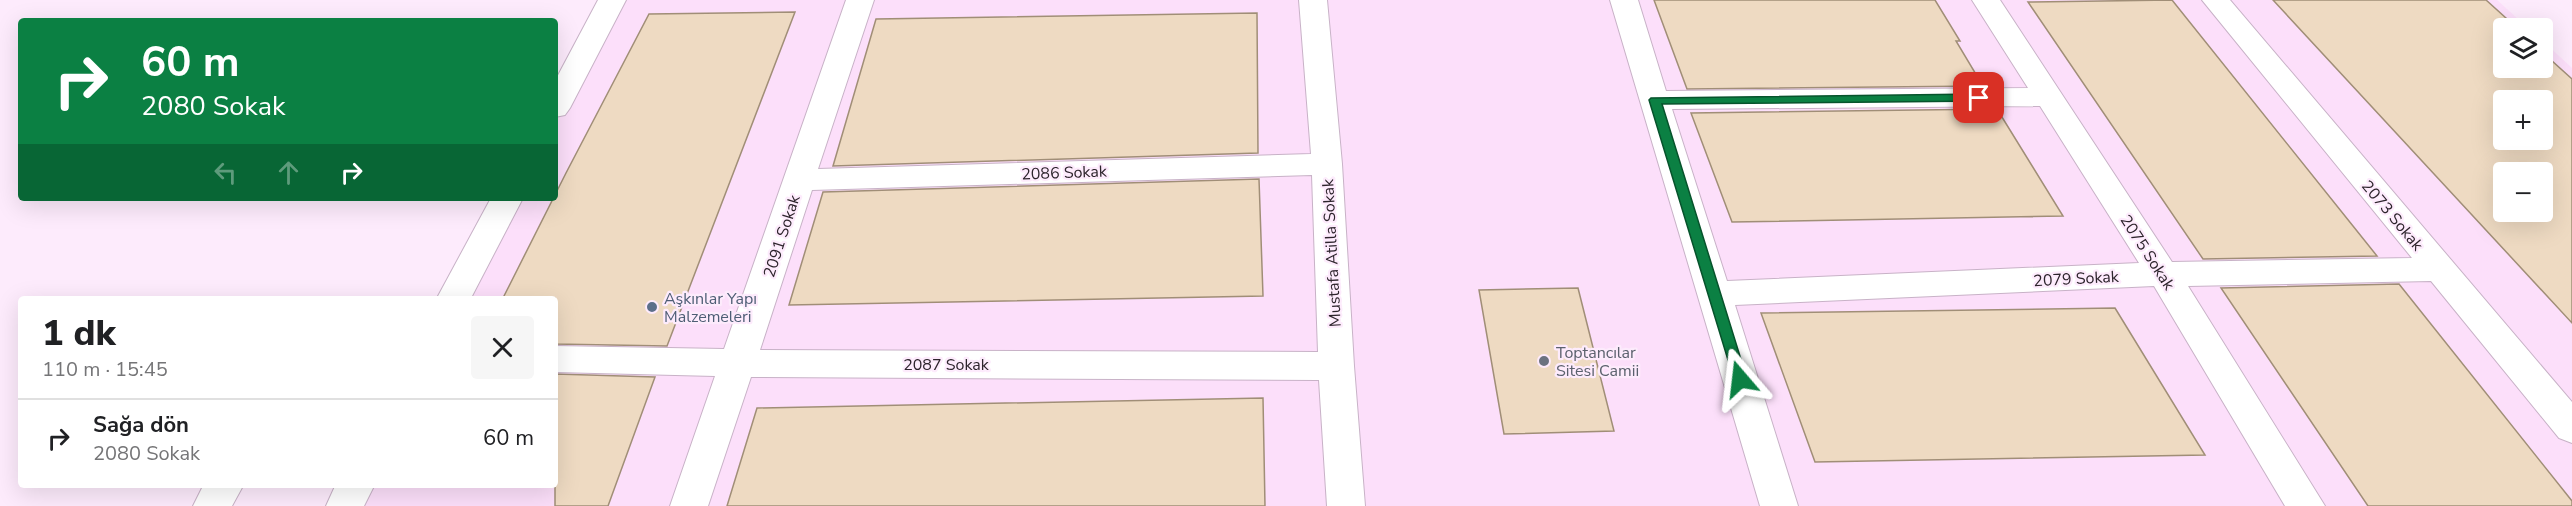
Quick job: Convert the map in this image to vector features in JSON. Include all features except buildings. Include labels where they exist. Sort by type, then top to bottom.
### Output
[{"type":"street","points":[[558,102],[612,0],[617,0]]},
{"type":"street","name":"2091 Sokak","points":[[689,506],[860,0]]},
{"type":"street","name":"Mustafa Atilla Sokak","points":[[1312,0],[1327,164],[1336,366],[1346,506]]},
{"type":"street","points":[[1624,0],[1779,506]]},
{"type":"street","name":"2075 Sokak","points":[[1986,0],[2163,274],[2306,506]]},
{"type":"street","name":"2073 Sokak","points":[[2216,0],[2572,428]]},
{"type":"street","points":[[1655,100],[2049,97]]},
{"type":"street","name":"2086 Sokak","points":[[800,180],[1327,164]]},
{"type":"street","points":[[455,296],[505,201]]},
{"type":"street","name":"2079 Sokak","points":[[1714,294],[2163,274],[2438,269]]},
{"type":"street","name":"2087 Sokak","points":[[558,359],[739,363],[1336,366]]},
{"type":"street","points":[[212,506],[223,488]]},
{"type":"street","points":[[345,506],[354,488]]},
{"type":"shaded area","points":[[611,0],[2497,0],[2517,18],[2493,18],[2493,78],[2553,78],[2553,50],[2572,68],[2572,506],[345,506],[354,488],[558,488],[558,296],[455,296],[505,201],[558,201],[558,101]]},
{"type":"place","name":"Aşkınlar Yapı Malzemeleri","points":[[652,307]]},
{"type":"place","name":"Toptancılar Sitesi Camii","points":[[1544,361]]},
{"type":"route","points":[[1740,379],[1655,100],[1979,98]]}]
